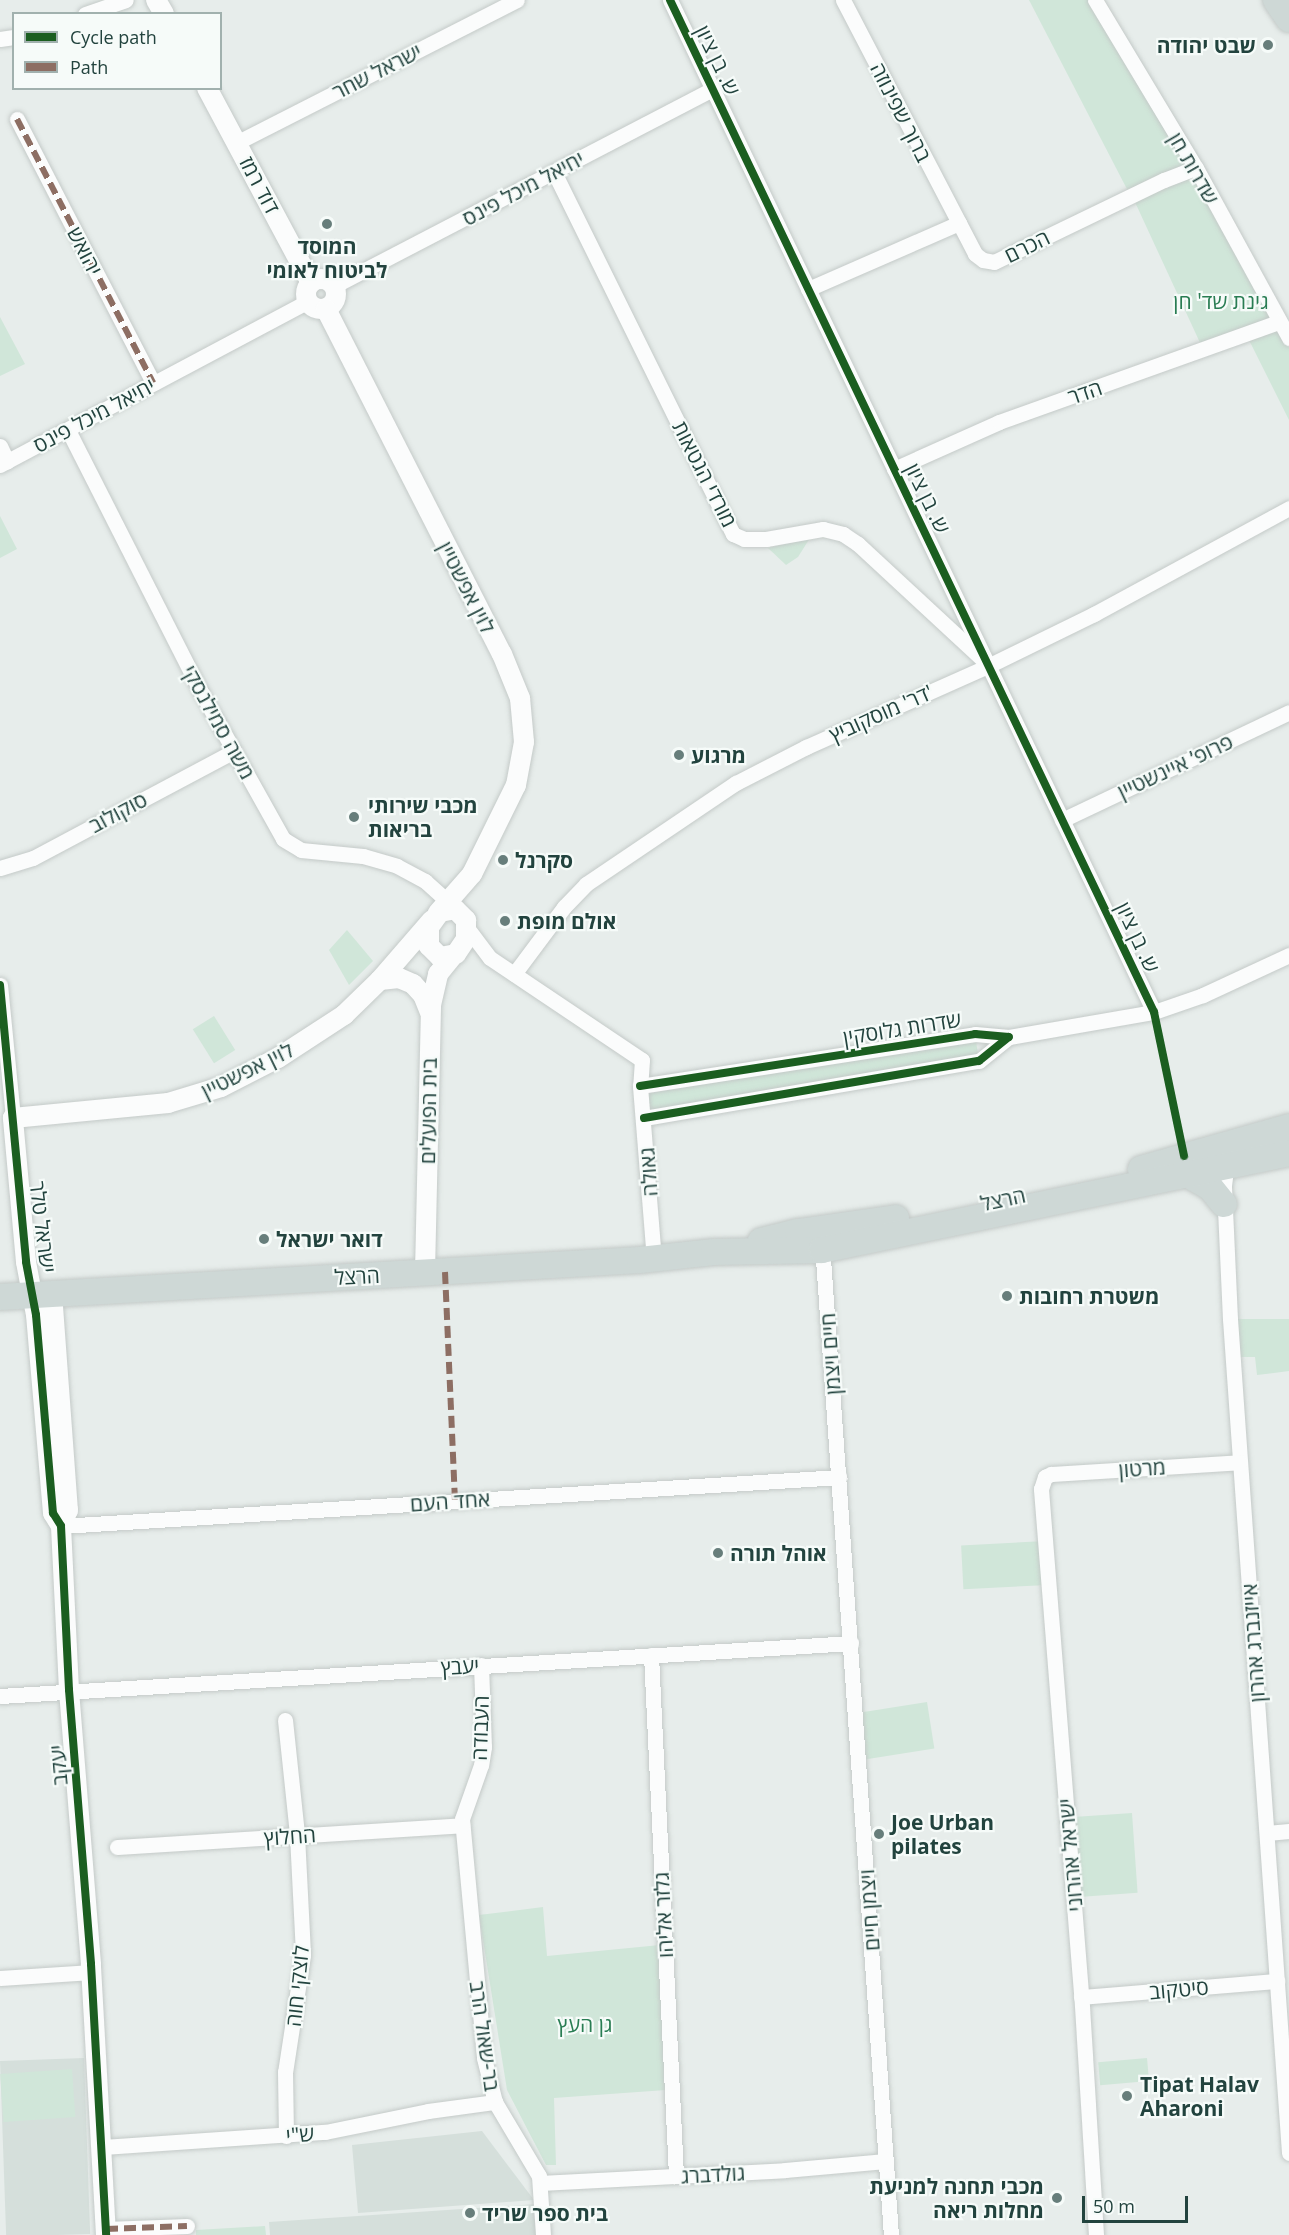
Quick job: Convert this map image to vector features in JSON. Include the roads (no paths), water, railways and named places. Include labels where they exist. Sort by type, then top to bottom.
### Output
[{"type":"main road","points":[[1276,0],[1289,19]]},
{"type":"main road","name":"הרצל","points":[[821,1240],[1170,1162],[1289,1127]]},
{"type":"main road","name":"הרצל","points":[[0,1297],[654,1259],[821,1240],[1190,1176],[1289,1154]]},
{"type":"main road","points":[[1190,1176],[1210,1187],[1224,1204]]},
{"type":"street","points":[[91,12],[126,0]]},
{"type":"street","name":"ישראל שחר","points":[[238,142],[517,0]]},
{"type":"street","name":"ש. בן ציון","points":[[669,0],[1154,1012]]},
{"type":"street","name":"ברוך שפינוזה","points":[[843,0],[959,223]]},
{"type":"street","name":"שדרות חן","points":[[1095,0],[1196,168],[1289,338]]},
{"type":"street","name":"יחיאל מיכל פינס","points":[[334,286],[712,89]]},
{"type":"street","name":"דוד רמז","points":[[208,90],[238,142],[315,298]]},
{"type":"street","name":"יהואש","points":[[17,119],[153,383]]},
{"type":"street","name":"הכרם","points":[[959,223],[975,254],[994,262],[1164,180],[1196,168]]},
{"type":"street","name":"מורדי הגטאות","points":[[554,172],[733,534],[744,539],[766,539],[823,528],[843,534],[858,544],[988,666]]},
{"type":"street","points":[[808,289],[959,223]]},
{"type":"street","points":[[315,298],[321,279],[334,286]]},
{"type":"street","name":"יחיאל מיכל פינס","points":[[4,463],[315,298]]},
{"type":"street","name":"לוין אפשטיין","points":[[13,1118],[161,1104],[221,1087],[278,1058],[338,1020],[452,916],[465,901],[472,874],[516,785],[524,742],[520,698],[502,654],[315,298]]},
{"type":"street","name":"הדר","points":[[894,469],[999,422],[1279,322]]},
{"type":"street","name":"משה סמילנסקי","points":[[68,430],[196,682],[281,836],[288,844],[301,850],[353,855],[389,864],[425,882],[452,916]]},
{"type":"street","points":[[0,446],[4,463]]},
{"type":"street","name":"דר' מוסקוביץ'","points":[[514,974],[564,907],[586,884],[736,783],[806,747],[988,666],[1094,614],[1289,508]]},
{"type":"street","name":"פרופ׳ איינשטיין","points":[[1062,820],[1289,712]]},
{"type":"street","name":"סוקולוב","points":[[0,868],[33,858],[234,751]]},
{"type":"street","points":[[490,958],[471,952],[440,957],[431,950],[428,932],[452,916],[490,958],[642,1060],[640,1086]]},
{"type":"street","name":"בית הפועלים","points":[[425,1272],[430,1015],[436,981],[454,955],[465,944],[452,916]]},
{"type":"street","name":"שדרות גלוסקין","points":[[640,1086],[975,1034],[1009,1037],[1154,1012],[1203,995],[1289,955]]},
{"type":"street","points":[[380,980],[399,978],[413,984],[423,995],[430,1015]]},
{"type":"street","name":"ישראל טלר","points":[[0,985],[26,1262],[43,1294]]},
{"type":"street","name":"שדרות גלוסקין","points":[[644,1118],[979,1061],[1009,1037]]},
{"type":"street","name":"גאולה","points":[[640,1086],[654,1259]]},
{"type":"street","points":[[1224,1168],[1242,1139]]},
{"type":"street","name":"אייזנברג אהרון","points":[[1224,1168],[1224,1204],[1240,1462],[1277,1981],[1286,2065],[1289,2153]]},
{"type":"street","name":"חיים ויצמן","points":[[821,1240],[839,1477]]},
{"type":"street","name":"יעקב","points":[[43,1294],[53,1513],[61,1526],[69,1690],[92,1972],[106,2232]]},
{"type":"street","name":"מרטון","points":[[1045,1477],[1051,1474],[1240,1462]]},
{"type":"street","name":"אחד העם","points":[[61,1526],[839,1477]]},
{"type":"street","name":"ויצמן חיים","points":[[839,1477],[891,2235]]},
{"type":"street","name":"ישראל אהרוני","points":[[1045,1477],[1041,1489],[1047,1584],[1081,1997],[1096,2235]]},
{"type":"street","name":"יעבץ","points":[[0,1696],[850,1643]]},
{"type":"street","name":"גלזר אליהו","points":[[651,1655],[676,2176]]},
{"type":"street","name":"העבודה","points":[[462,1825],[462,1819],[481,1765],[484,1747],[481,1665]]},
{"type":"street","name":"לוצקי חוה","points":[[285,1720],[297,1835],[303,1955],[285,2072],[286,2136]]},
{"type":"street","name":"החלוץ","points":[[117,1847],[462,1825]]},
{"type":"street","name":"בר-שאול הרב","points":[[462,1825],[484,2058],[495,2102],[536,2171],[540,2183],[543,2235]]},
{"type":"street","points":[[1266,1833],[1289,1831]]},
{"type":"street","points":[[0,1978],[92,1972]]},
{"type":"street","name":"סיטקוב","points":[[1081,1997],[1277,1981]]},
{"type":"street","name":"ש\"י","points":[[103,2147],[325,2132],[428,2111],[495,2102]]},
{"type":"street","name":"גולדברג","points":[[540,2183],[886,2162]]},
{"type":"street","points":[[106,2232],[188,2226]]},
{"type":"place","name":"שבט יהודה","points":[[1268,45]]},
{"type":"place","name":"המוסד לביטוח לאומי","points":[[327,224]]},
{"type":"place","name":"מרגוע","points":[[679,755]]},
{"type":"place","name":"מכבי שירותי בריאות","points":[[354,817]]},
{"type":"place","name":"סקרנל","points":[[503,860]]},
{"type":"place","name":"אולם מופת","points":[[505,921]]},
{"type":"place","name":"דואר ישראל","points":[[264,1239]]},
{"type":"place","name":"משטרת רחובות","points":[[1007,1296]]},
{"type":"place","name":"אוהל תורה","points":[[718,1553]]},
{"type":"place","name":"Joe Urban pilates","points":[[879,1834]]},
{"type":"place","name":"Tipat Halav Aharoni","points":[[1127,2096]]},
{"type":"place","name":"מכבי תחנה למניעת מחלות ריאה","points":[[1057,2198]]},
{"type":"place","name":"בית ספר שריד","points":[[470,2213]]},
{"type":"park label","name":"גינת שד' חן","points":[[1221,301]]},
{"type":"park label","name":"גן העץ","points":[[585,2024]]}]
